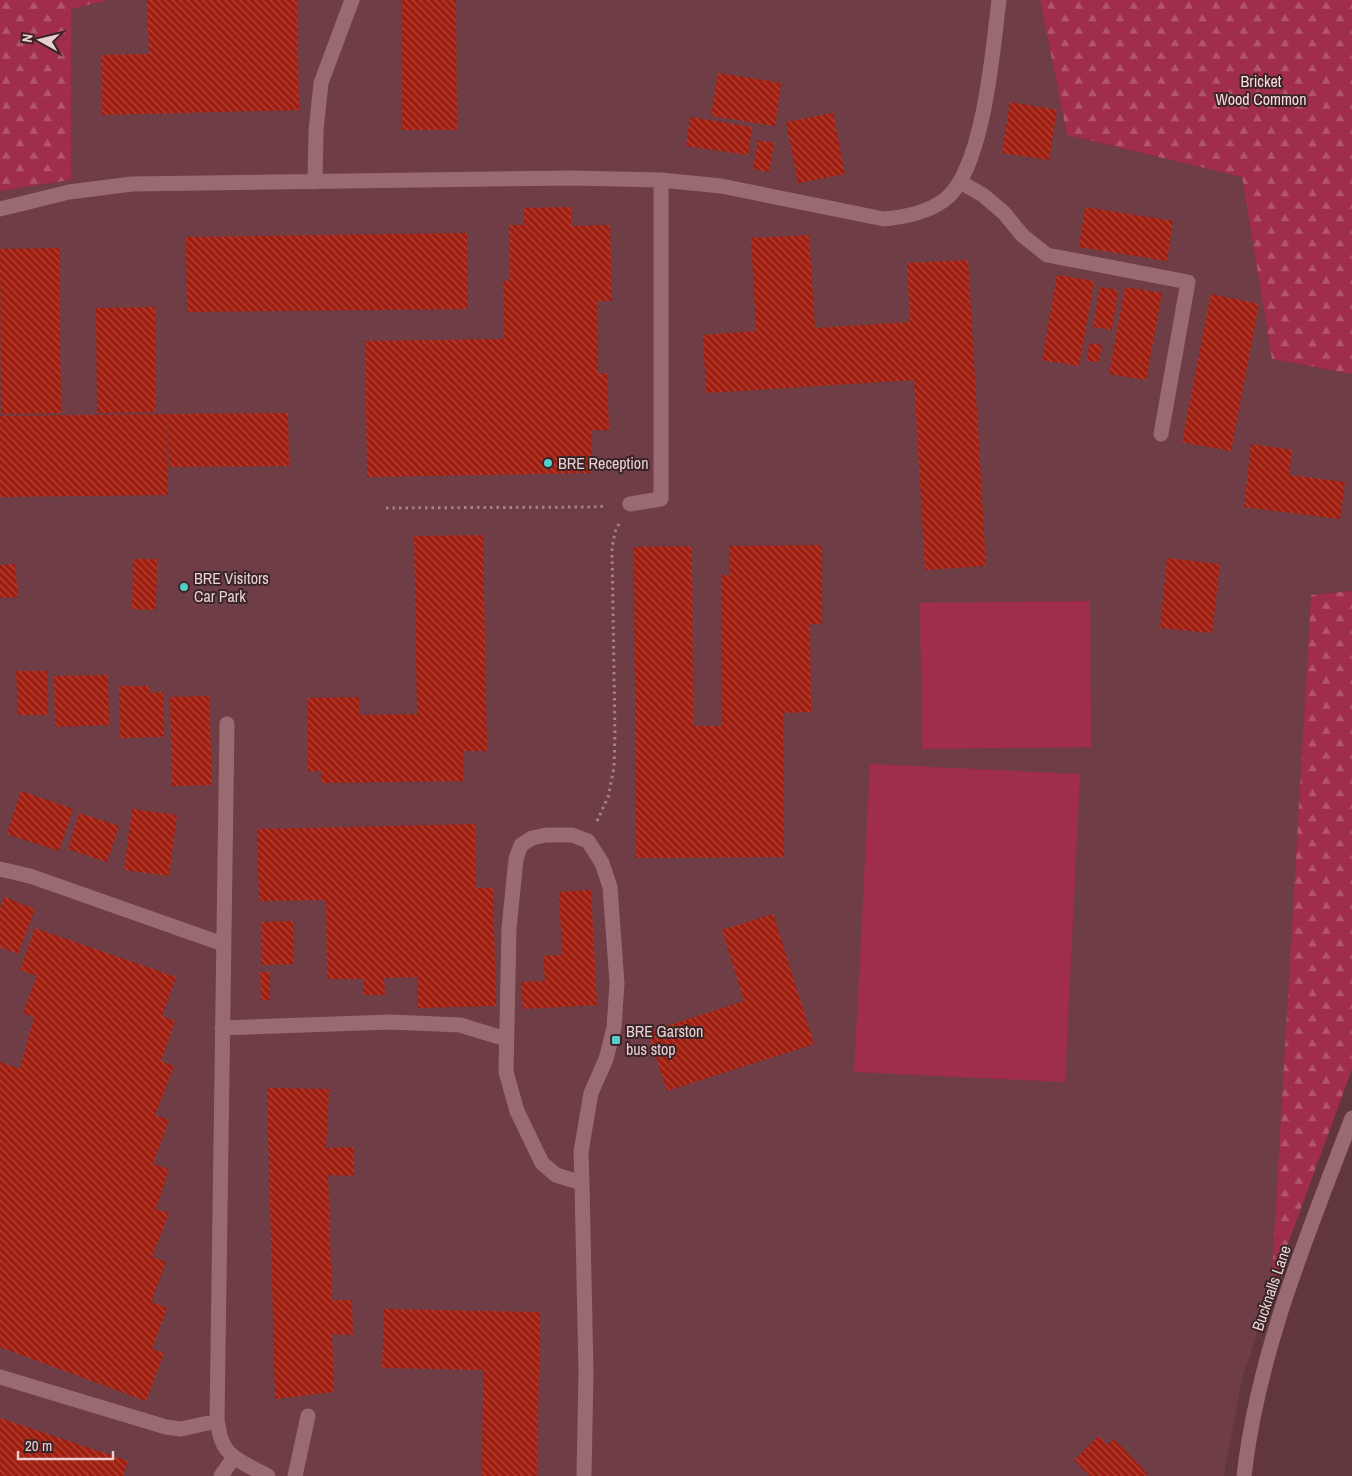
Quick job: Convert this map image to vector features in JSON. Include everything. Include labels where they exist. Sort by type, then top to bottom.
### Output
[{"type":"street","points":[[314,182],[316,131],[322,83],[352,0]]},
{"type":"street","points":[[0,209],[69,192],[132,184],[572,178],[661,180],[721,186],[884,219],[898,218],[933,208],[948,196],[960,182],[970,161],[978,134],[992,64],[999,0]]},
{"type":"street","points":[[630,504],[661,499],[661,180]]},
{"type":"street","points":[[960,182],[983,195],[1004,213],[1022,235],[1047,255],[1188,282],[1160,434]]},
{"type":"street","points":[[227,724],[217,1421],[226,1449],[234,1457],[268,1476]]},
{"type":"street","points":[[582,1183],[556,1175],[542,1163],[517,1111],[506,1072],[509,928],[516,859],[522,845],[532,838],[546,835],[572,835],[588,841],[602,863],[610,888],[617,983],[614,1028],[606,1059],[591,1093],[581,1152],[582,1183],[586,1372],[584,1476]]},
{"type":"street","points":[[0,869],[30,876],[223,944]]},
{"type":"street","points":[[222,1028],[401,1023],[460,1026],[506,1039]]},
{"type":"street","name":"Bucknalls Lane","points":[[1244,1476],[1248,1438],[1271,1340],[1352,1118]]},
{"type":"street","points":[[0,1377],[166,1427],[181,1429],[217,1421]]},
{"type":"street","points":[[295,1476],[308,1416]]},
{"type":"street","points":[[221,1476],[234,1457]]},
{"type":"path","points":[[386,508],[592,508],[630,504]]},
{"type":"path","points":[[588,841],[608,797],[614,768],[612,547],[616,529],[630,504]]},
{"type":"shaded area","points":[[109,0],[1040,0],[1067,135],[1242,177],[1272,359],[1352,374],[1352,591],[1311,595],[1271,1290],[1241,1383],[1224,1476],[0,1476],[0,191],[71,180],[71,9]]},
{"type":"green space","points":[[0,0],[109,0],[71,9],[71,180],[0,191]]},
{"type":"green space","name":"Bricket Wood Common","points":[[1040,0],[1352,0],[1352,374],[1272,359],[1242,177],[1067,135]]},
{"type":"green space","points":[[1352,591],[1352,1069],[1271,1290],[1311,595]]},
{"type":"green space","points":[[1090,601],[1091,747],[922,749],[920,603]]},
{"type":"green space","points":[[870,764],[1080,774],[1065,1082],[854,1072]]},
{"type":"building","points":[[147,0],[297,0],[299,110],[102,115],[101,55],[149,54]]},
{"type":"building","points":[[402,0],[456,0],[457,130],[402,130]]},
{"type":"building","points":[[718,73],[781,83],[775,126],[711,116]]},
{"type":"building","points":[[1010,102],[1057,110],[1049,160],[1002,153]]},
{"type":"building","points":[[833,113],[845,174],[798,183],[786,122]]},
{"type":"building","points":[[690,117],[752,127],[748,155],[686,146]]},
{"type":"building","points":[[758,140],[774,143],[769,172],[753,169]]},
{"type":"building","points":[[571,207],[571,226],[610,225],[612,301],[597,301],[598,374],[607,373],[609,430],[591,430],[592,473],[367,477],[365,341],[504,339],[503,281],[510,281],[509,225],[524,225],[524,208]]},
{"type":"building","points":[[1085,207],[1173,221],[1167,261],[1079,247]]},
{"type":"building","points":[[467,233],[468,309],[187,312],[186,237]]},
{"type":"building","points":[[809,235],[815,328],[910,322],[907,263],[968,260],[986,566],[925,570],[914,380],[706,393],[703,335],[756,331],[751,238]]},
{"type":"building","points":[[59,248],[61,413],[1,414],[0,249]]},
{"type":"building","points":[[1057,275],[1094,281],[1079,366],[1042,360]]},
{"type":"building","points":[[1100,287],[1118,290],[1112,330],[1093,327]]},
{"type":"building","points":[[1125,287],[1162,293],[1146,380],[1109,374]]},
{"type":"building","points":[[1211,294],[1259,304],[1231,451],[1182,442]]},
{"type":"building","points":[[155,307],[156,412],[97,413],[96,308]]},
{"type":"building","points":[[1089,343],[1102,345],[1099,362],[1087,361]]},
{"type":"building","points":[[288,413],[289,466],[169,467],[168,414]]},
{"type":"building","points":[[167,414],[168,495],[0,497],[0,416]]},
{"type":"building","points":[[1251,444],[1292,450],[1289,475],[1345,482],[1340,519],[1244,507]]},
{"type":"building","points":[[483,535],[487,751],[463,751],[463,781],[322,783],[321,771],[308,771],[308,698],[359,697],[359,715],[417,714],[414,536]]},
{"type":"building","points":[[822,545],[822,624],[810,624],[811,712],[783,713],[784,857],[636,858],[634,547],[692,546],[693,726],[722,726],[721,575],[730,575],[729,546]]},
{"type":"building","points":[[1167,558],[1220,564],[1212,633],[1160,628]]},
{"type":"building","points":[[133,559],[157,559],[156,610],[132,609]]},
{"type":"building","points":[[15,564],[18,597],[0,598],[0,565]]},
{"type":"building","points":[[16,671],[47,671],[48,715],[18,715]]},
{"type":"building","points":[[108,675],[109,725],[55,727],[54,676]]},
{"type":"building","points":[[119,686],[150,686],[150,693],[163,692],[164,737],[120,738]]},
{"type":"building","points":[[209,696],[212,785],[172,786],[170,697]]},
{"type":"building","points":[[21,791],[73,809],[59,851],[7,834]]},
{"type":"building","points":[[132,809],[177,815],[169,876],[124,870]]},
{"type":"building","points":[[79,813],[119,826],[107,862],[68,849]]},
{"type":"building","points":[[475,824],[476,888],[493,888],[496,1006],[418,1008],[418,977],[384,978],[385,995],[363,995],[363,979],[327,979],[326,900],[259,901],[257,829]]},
{"type":"building","points":[[591,890],[597,1005],[523,1009],[521,982],[545,981],[543,956],[562,955],[559,892]]},
{"type":"building","points":[[4,897],[35,909],[18,954],[0,947],[0,908]]},
{"type":"building","points":[[773,914],[814,1044],[667,1091],[648,1032],[744,1001],[722,930]]},
{"type":"building","points":[[293,921],[294,964],[261,965],[261,922]]},
{"type":"building","points":[[35,928],[176,977],[162,1016],[175,1021],[161,1061],[174,1066],[155,1115],[169,1120],[153,1164],[169,1169],[156,1209],[169,1213],[152,1257],[166,1262],[151,1302],[167,1308],[152,1349],[164,1353],[146,1401],[0,1347],[0,1062],[20,1069],[34,1017],[23,1013],[37,976],[20,970]]},
{"type":"building","points":[[260,972],[270,972],[270,1000],[261,1000]]},
{"type":"building","points":[[267,1088],[329,1089],[326,1148],[354,1147],[354,1176],[328,1175],[332,1300],[352,1300],[353,1335],[332,1334],[334,1392],[275,1399]]},
{"type":"building","points":[[384,1309],[540,1312],[537,1476],[482,1476],[483,1370],[382,1368]]},
{"type":"building","points":[[0,1418],[128,1461],[123,1476],[0,1476]]},
{"type":"building","points":[[1099,1436],[1107,1445],[1114,1439],[1148,1474],[1145,1476],[1090,1476],[1074,1460]]},
{"type":"place","name":"BRE Reception","points":[[548,463]]},
{"type":"place","name":"BRE Visitors Car Park","points":[[184,587]]},
{"type":"place","name":"BRE Garston bus stop","points":[[616,1040]]}]
